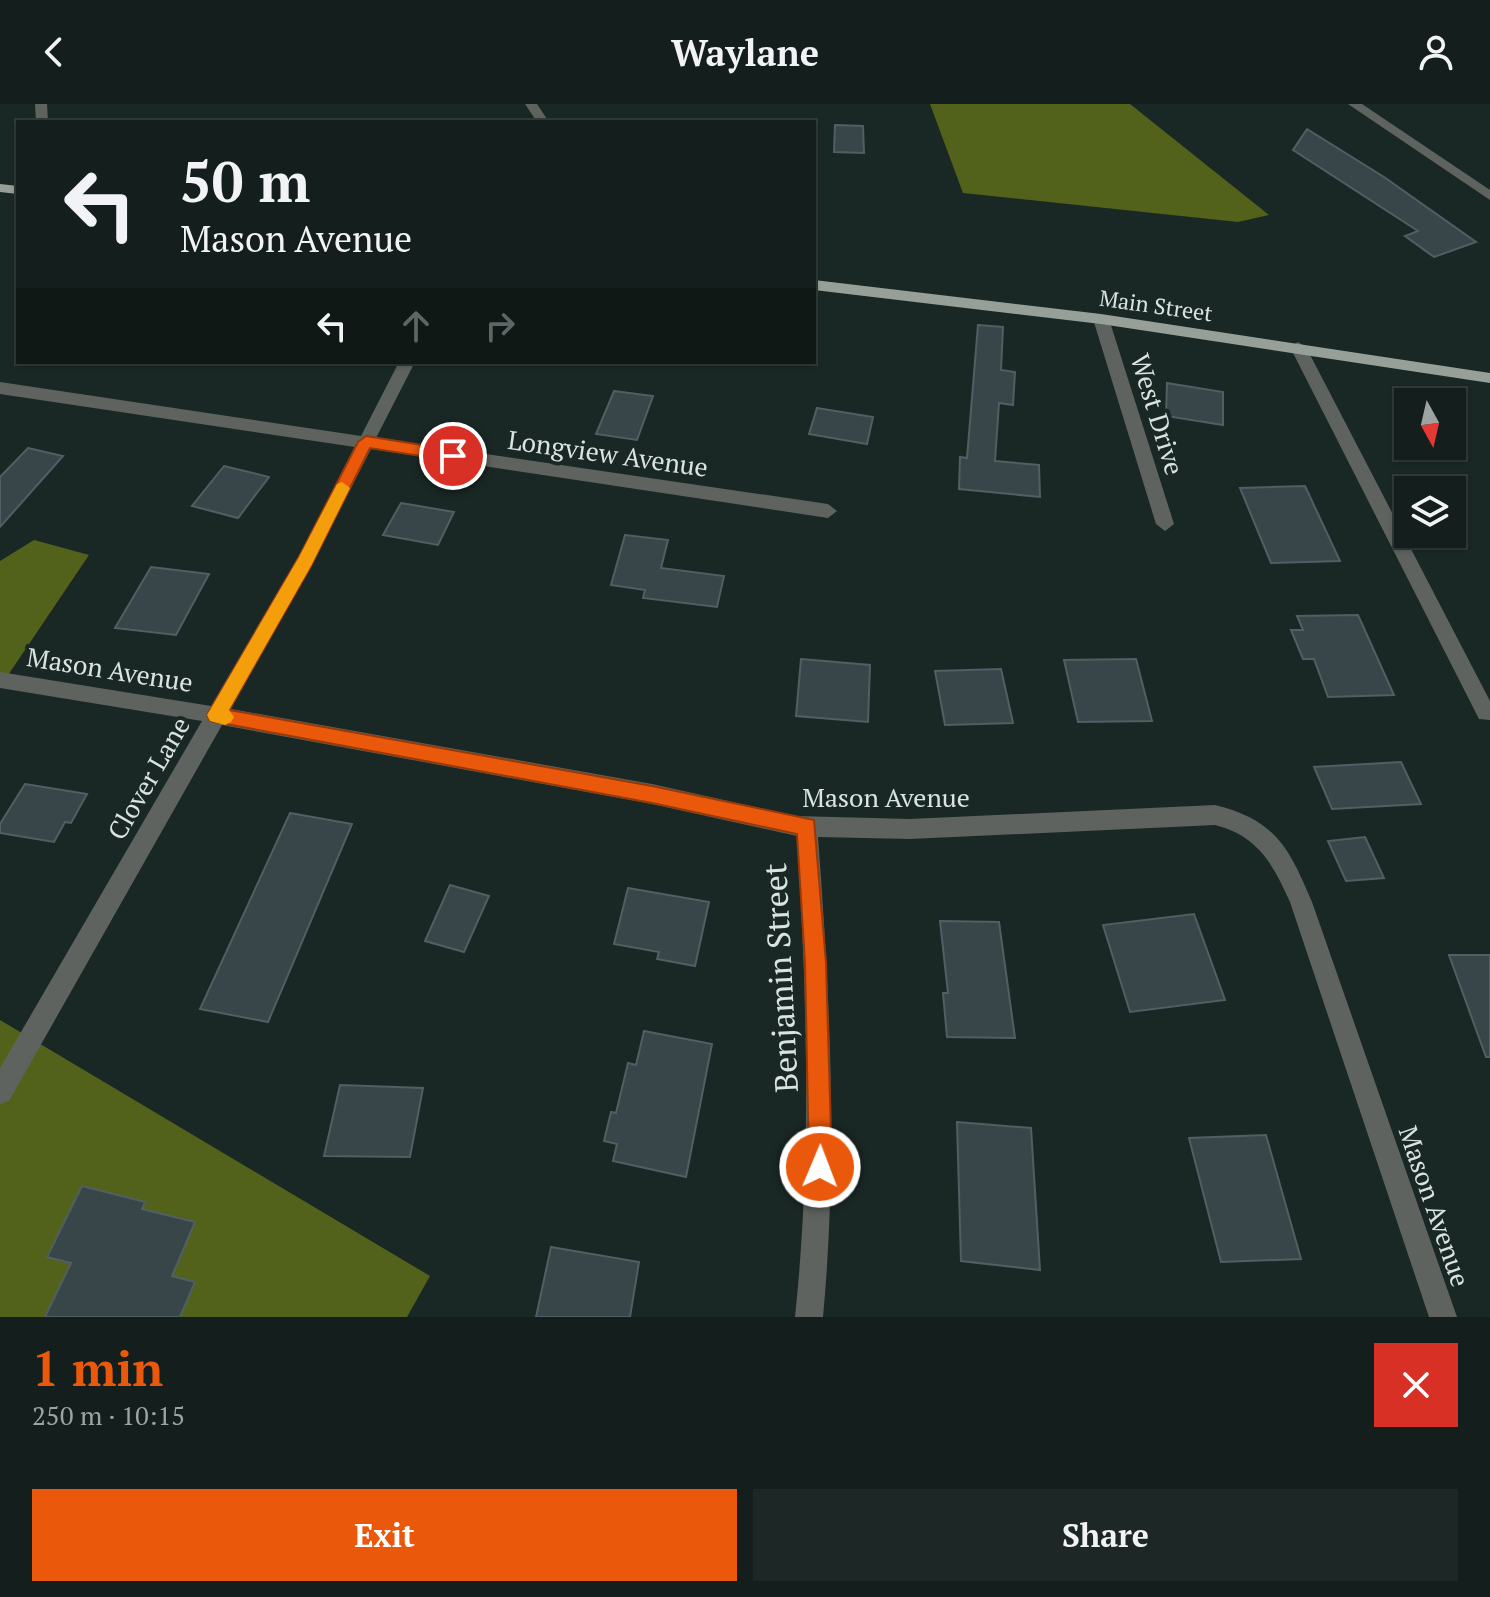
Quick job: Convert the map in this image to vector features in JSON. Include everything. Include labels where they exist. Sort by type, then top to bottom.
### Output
[{"type":"main road","name":"Main Street","points":[[816,285],[1101,319],[1490,378]]},
{"type":"street","points":[[1354,104],[1490,196]]},
{"type":"street","name":"West Drive","points":[[1101,319],[1165,524]]},
{"type":"street","points":[[1298,347],[1486,713]]},
{"type":"street","name":"Clover Lane","points":[[0,1092],[305,561],[406,364]]},
{"type":"street","name":"Longview Avenue","points":[[0,388],[828,511]]},
{"type":"street","name":"Mason Avenue","points":[[0,680],[216,715],[652,794],[807,826],[910,829],[1215,815],[1246,823],[1260,831],[1280,856],[1301,902],[1443,1317]]},
{"type":"street","name":"Benjamin Street","points":[[807,826],[821,1140],[817,1247],[809,1317]]},
{"type":"green space","points":[[930,104],[1130,104],[1269,215],[1238,222],[963,193]]},
{"type":"green space","points":[[34,540],[89,555],[0,687],[0,561]]},
{"type":"green space","points":[[0,1020],[430,1276],[407,1317],[0,1317]]},
{"type":"building","points":[[835,125],[863,126],[864,153],[834,152]]},
{"type":"building","points":[[1307,129],[1384,177],[1476,242],[1434,257],[1405,236],[1418,231],[1293,150]]},
{"type":"building","points":[[978,325],[1003,327],[1001,370],[1015,372],[1013,405],[999,403],[995,461],[1039,465],[1040,497],[959,489],[960,457],[967,458]]},
{"type":"building","points":[[1167,383],[1223,392],[1223,425],[1166,416]]},
{"type":"building","points":[[614,391],[653,396],[637,440],[596,434]]},
{"type":"building","points":[[817,408],[873,417],[867,444],[809,434]]},
{"type":"building","points":[[28,448],[63,456],[0,527],[0,477]]},
{"type":"building","points":[[224,466],[269,477],[238,518],[192,506]]},
{"type":"building","points":[[1305,486],[1340,561],[1271,563],[1240,488]]},
{"type":"building","points":[[401,503],[454,512],[438,545],[383,535]]},
{"type":"building","points":[[625,535],[668,540],[661,568],[724,576],[717,607],[643,598],[645,590],[611,585]]},
{"type":"building","points":[[151,567],[209,574],[176,635],[115,628]]},
{"type":"building","points":[[1358,615],[1394,695],[1328,697],[1314,659],[1303,659],[1291,630],[1303,630],[1297,616]]},
{"type":"building","points":[[801,659],[870,665],[868,722],[796,716]]},
{"type":"building","points":[[1136,659],[1152,721],[1078,722],[1064,660]]},
{"type":"building","points":[[1001,669],[1013,723],[945,725],[935,671]]},
{"type":"building","points":[[1401,762],[1421,804],[1332,809],[1314,767]]},
{"type":"building","points":[[25,784],[87,794],[71,823],[65,822],[54,842],[0,833],[0,824]]},
{"type":"building","points":[[290,813],[352,824],[268,1022],[200,1009]]},
{"type":"building","points":[[1365,837],[1384,878],[1346,881],[1328,841]]},
{"type":"building","points":[[450,885],[489,896],[464,952],[425,941]]},
{"type":"building","points":[[628,888],[709,902],[695,966],[657,959],[659,952],[614,944]]},
{"type":"building","points":[[1194,914],[1225,1000],[1130,1012],[1103,925]]},
{"type":"building","points":[[940,921],[999,922],[1015,1038],[947,1037],[943,993],[948,993]]},
{"type":"building","points":[[1449,955],[1490,955],[1490,1057],[1486,1057]]},
{"type":"building","points":[[644,1031],[712,1044],[686,1177],[613,1161],[617,1144],[604,1141],[611,1112],[616,1113],[628,1063],[636,1065]]},
{"type":"building","points":[[340,1085],[423,1088],[410,1157],[324,1156]]},
{"type":"building","points":[[957,1122],[1031,1128],[1040,1270],[961,1261]]},
{"type":"building","points":[[1266,1135],[1301,1259],[1221,1262],[1189,1138]]},
{"type":"building","points":[[82,1186],[145,1202],[142,1209],[195,1222],[172,1276],[195,1282],[180,1317],[45,1317],[71,1263],[47,1257]]},
{"type":"building","points":[[551,1247],[639,1262],[630,1317],[536,1317]]},
{"type":"slow traffic","points":[[225,717],[216,715],[305,561],[342,488]]},
{"type":"route","points":[[453,456],[366,442],[305,561],[216,715],[652,794],[795,826],[807,826],[814,933],[820,1167]]}]
